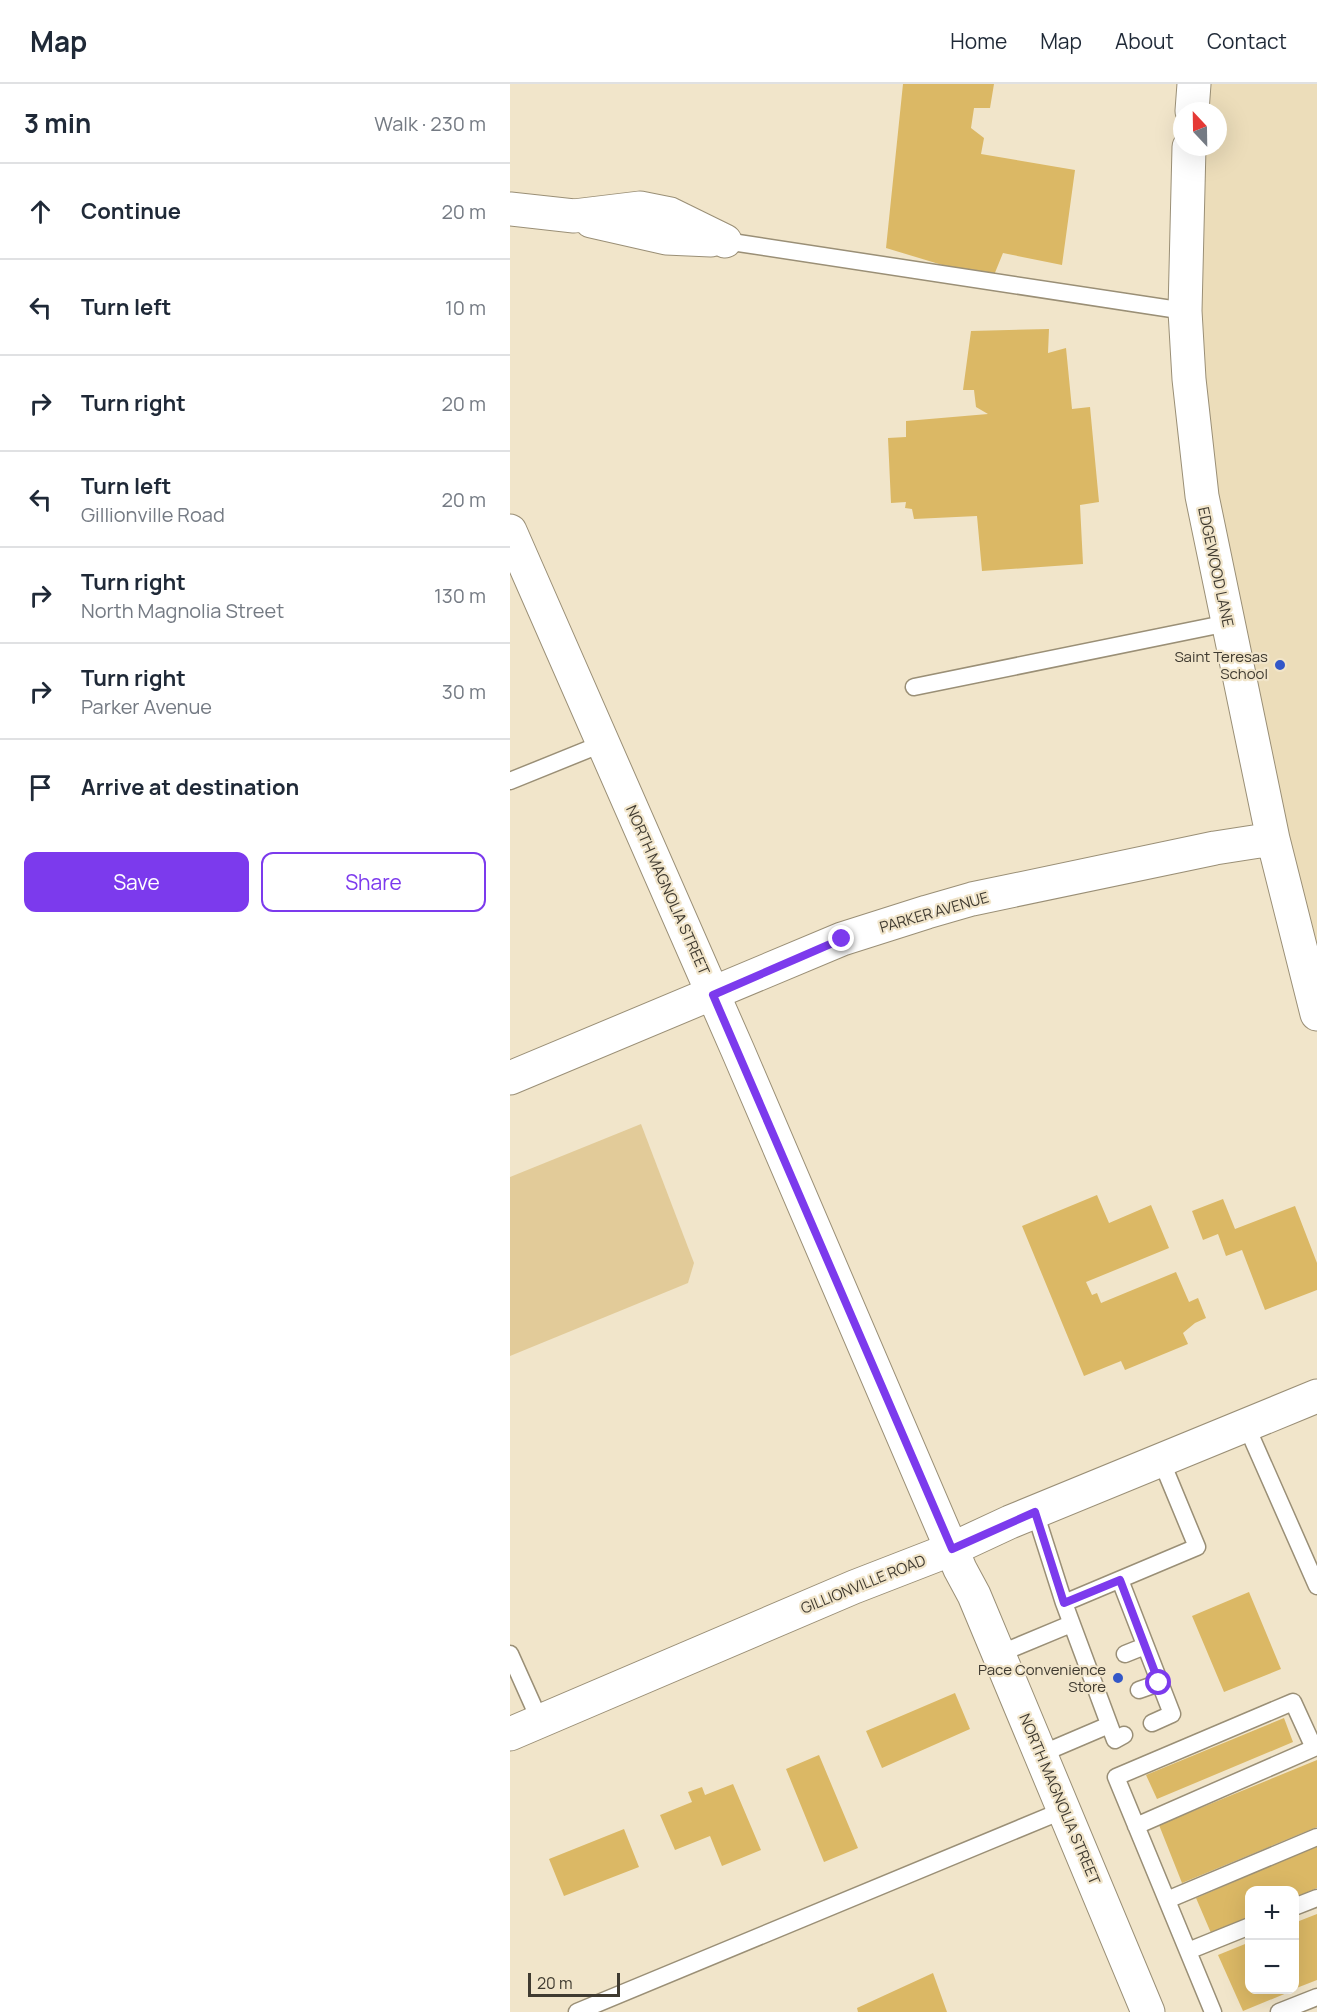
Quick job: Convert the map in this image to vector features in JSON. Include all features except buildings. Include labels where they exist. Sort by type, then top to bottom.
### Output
[{"type":"street","points":[[1193,102],[1194,84]]},
{"type":"street","name":"EDGEWOOD LANE","points":[[1189,156],[1185,311],[1189,379],[1202,496],[1273,839],[1317,1014]]},
{"type":"street","points":[[510,209],[574,216],[640,208],[670,214],[725,241]]},
{"type":"street","name":"NORTH MAGNOLIA STREET","points":[[510,531],[999,1654],[1148,2012]]},
{"type":"street","name":"PARKER AVENUE","points":[[510,1078],[713,995],[842,939],[927,912],[972,899],[1273,839]]},
{"type":"street","name":"GILLIONVILLE ROAD","points":[[510,1734],[854,1587],[952,1549],[1035,1512],[1317,1396]]},
{"type":"lane","points":[[725,241],[1185,311]]},
{"type":"lane","points":[[914,687],[1228,623]]},
{"type":"lane","points":[[510,781],[604,743]]},
{"type":"lane","points":[[1246,1425],[1317,1587]]},
{"type":"lane","points":[[1064,1603],[1197,1547],[1161,1460]]},
{"type":"lane","points":[[1035,1512],[1071,1624],[1107,1704],[1109,1725],[1115,1740],[1124,1735]]},
{"type":"lane","points":[[1120,1580],[1172,1714],[1152,1723]]},
{"type":"lane","points":[[999,1654],[1071,1624]]},
{"type":"lane","points":[[1125,1654],[1145,1646]]},
{"type":"lane","points":[[510,1654],[540,1721]]},
{"type":"lane","points":[[1139,1690],[1159,1683]]},
{"type":"lane","points":[[1136,1826],[1314,1748],[1293,1702],[1116,1777],[1136,1826],[1167,1900],[1213,2012]]},
{"type":"lane","points":[[1041,1754],[1109,1725]]},
{"type":"lane","points":[[577,2012],[1064,1810]]},
{"type":"lane","points":[[1167,1900],[1317,1837]]},
{"type":"lane","points":[[1299,1905],[1317,1898]]},
{"type":"lane","points":[[1188,1951],[1245,1928]]},
{"type":"lane","points":[[1280,2012],[1317,1997]]},
{"type":"shaded area","name":"Saint Teresas School","points":[[1201,84],[1317,84],[1317,978],[1208,499],[1190,307],[1198,156],[1227,156],[1227,102],[1200,102]]},
{"type":"shaded area","points":[[641,1124],[694,1263],[688,1283],[510,1356],[510,1177]]},
{"type":"place","name":"Saint Teresas School","points":[[1280,665]]},
{"type":"place","name":"Pace Convenience Store","points":[[1118,1678]]},
{"type":"route","points":[[842,939],[713,995],[952,1549],[1035,1512],[1064,1603],[1120,1580],[1159,1683]]}]
